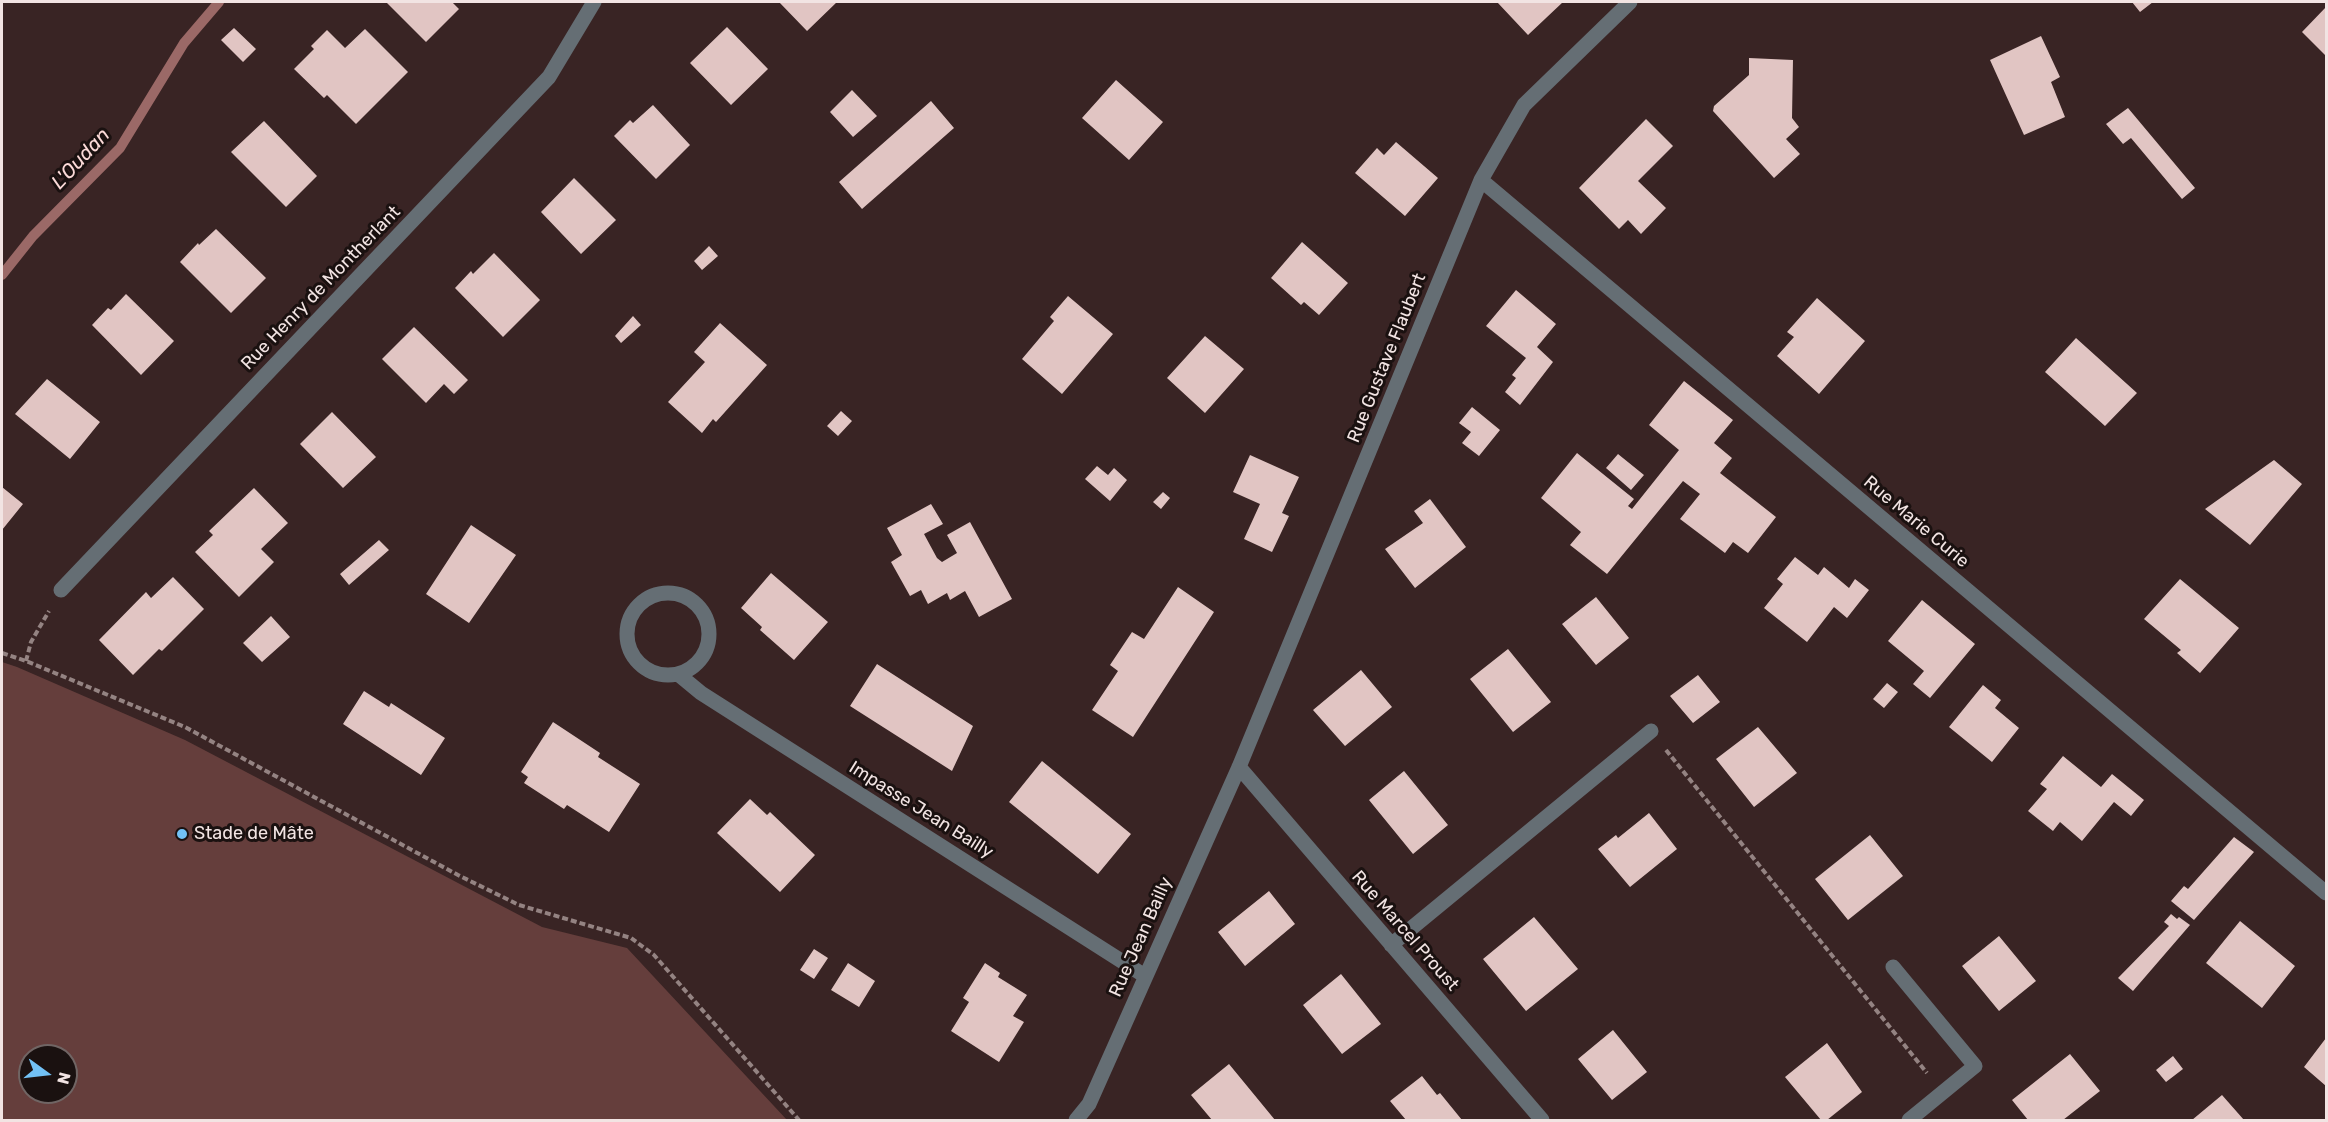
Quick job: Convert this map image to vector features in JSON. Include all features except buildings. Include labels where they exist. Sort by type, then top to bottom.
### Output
[{"type":"street","name":"Rue Henry de Montherlant","points":[[62,590],[549,77],[594,2]]},
{"type":"street","name":"Rue Gustave Flaubert","points":[[1239,767],[1481,180],[1524,105],[1630,2]]},
{"type":"street","name":"Rue Marie Curie","points":[[1481,180],[2326,893]]},
{"type":"street","points":[[665,593],[677,594],[690,599],[707,620],[709,634],[707,647],[691,669],[678,674],[666,676],[654,673],[634,659],[629,648],[627,629],[633,611],[652,596],[665,593]]},
{"type":"street","name":"Impasse Jean Bailly","points":[[678,674],[701,693],[1145,976]]},
{"type":"street","points":[[1391,945],[1651,731]]},
{"type":"street","name":"Rue Marcel Proust","points":[[1239,767],[1542,1120]]},
{"type":"street","name":"Rue Jean Bailly","points":[[1076,1120],[1089,1104],[1239,767]]},
{"type":"street","points":[[1893,967],[1975,1066],[1909,1120]]},
{"type":"path","points":[[26,661],[31,642],[62,590]]},
{"type":"path","points":[[2,653],[184,727],[458,875],[519,904],[631,938],[654,955],[800,1120]]},
{"type":"path","points":[[1651,731],[1943,1092]]},
{"type":"shaded area","name":"Stade de Mâte","points":[[2,662],[185,740],[542,927],[627,948],[787,1120],[2,1120]]},
{"type":"waterway","name":"L'Oudan","points":[[2,275],[33,236],[120,148],[184,43],[219,2]]},
{"type":"place","name":"Stade de Mâte","points":[[182,834]]}]
